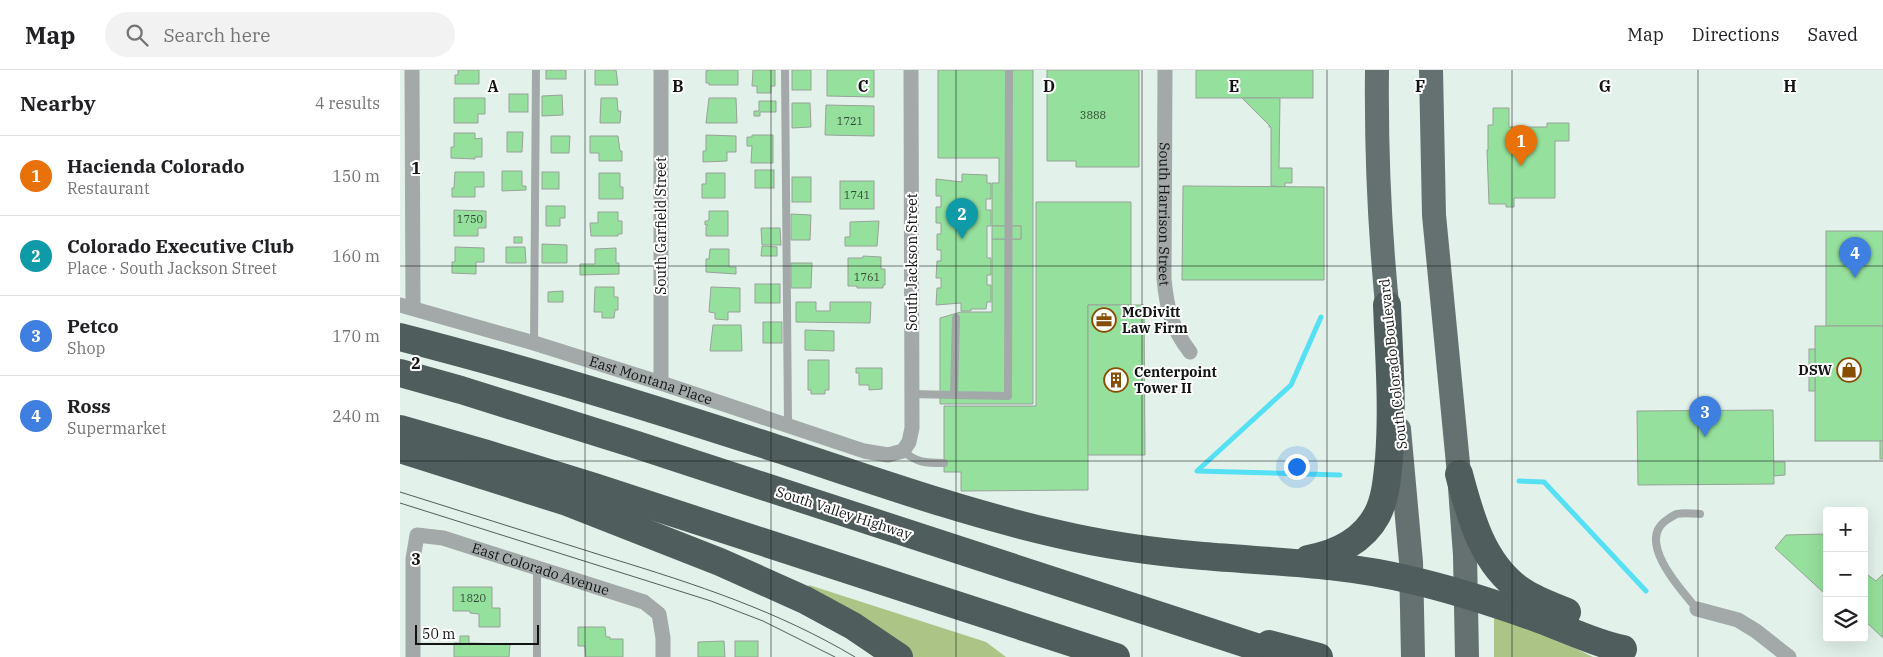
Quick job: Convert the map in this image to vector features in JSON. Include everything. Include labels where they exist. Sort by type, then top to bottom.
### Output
[{"type":"highway","points":[[1255,560],[1300,560],[1340,550],[1367,530],[1377,514],[1387,480],[1390,443],[1391,396],[1387,305]]},
{"type":"highway","points":[[400,337],[499,362],[651,408],[930,499],[1062,536],[1200,556],[1313,563],[1360,569],[1412,580],[1466,595],[1538,618],[1602,645],[1628,653]]},
{"type":"highway","name":"South Valley Highway","points":[[400,373],[600,433],[1287,657]]},
{"type":"highway","points":[[400,429],[594,487],[1116,657]]},
{"type":"highway","points":[[400,449],[567,502],[720,562],[805,600],[853,626],[899,657]]},
{"type":"highway","points":[[1459,474],[1479,536],[1495,563],[1513,584],[1523,592],[1581,618],[1608,635],[1628,653]]},
{"type":"highway","points":[[1151,613],[1319,657]]},
{"type":"main road","name":"South Colorado Boulevard","points":[[1377,70],[1378,182],[1387,305],[1406,490],[1412,580],[1413,657]]},
{"type":"main road","points":[[1431,70],[1434,215],[1459,474],[1466,595],[1467,653]]},
{"type":"main road","points":[[1433,111],[1446,70]]},
{"type":"street","points":[[407,307],[412,70]]},
{"type":"street","name":"South Garfield Street","points":[[661,70],[661,383]]},
{"type":"street","name":"South Jackson Street","points":[[902,451],[907,447],[911,435],[912,70]]},
{"type":"street","name":"South Harrison Street","points":[[1165,70],[1164,279],[1166,303],[1172,325],[1190,352]]},
{"type":"street","name":"East Montana Place","points":[[407,307],[534,343],[876,454],[888,455],[902,451]]},
{"type":"street","name":"East Colorado Avenue","points":[[413,657],[413,559],[417,535],[443,538],[635,598],[651,606],[659,614],[663,638],[663,657]]},
{"type":"street","points":[[1697,609],[1738,620],[1756,631],[1789,657]]},
{"type":"lane","points":[[534,343],[536,70]]},
{"type":"lane","points":[[785,70],[788,424]]},
{"type":"lane","points":[[912,394],[1008,396],[1009,70]]},
{"type":"lane","points":[[954,395],[956,318]]},
{"type":"lane","points":[[902,451],[912,459],[925,463],[944,463]]},
{"type":"lane","points":[[1697,609],[1673,579],[1656,548],[1655,537],[1662,524],[1676,514],[1700,514]]},
{"type":"lane","points":[[537,567],[537,657]]},
{"type":"green space","points":[[809,585],[986,642],[1006,657],[912,657],[807,591]]},
{"type":"green space","points":[[1494,617],[1544,634],[1593,657],[1494,657]]},
{"type":"building","points":[[458,70],[479,70],[479,84],[455,84],[455,75],[458,75]]},
{"type":"building","points":[[546,70],[566,70],[566,79],[546,79]]},
{"type":"building","points":[[595,70],[616,70],[618,85],[595,85]]},
{"type":"building","points":[[738,70],[738,85],[709,85],[709,83],[706,83],[706,71]]},
{"type":"building","points":[[753,70],[775,70],[775,86],[771,86],[771,93],[757,93],[757,86],[752,86]]},
{"type":"building","points":[[792,70],[811,70],[811,90],[792,90]]},
{"type":"building","points":[[827,70],[874,70],[874,97],[827,96]]},
{"type":"building","points":[[938,70],[1033,70],[1033,404],[940,404],[940,318],[961,312],[992,312],[992,239],[1021,239],[1021,226],[992,226],[992,183],[999,183],[999,158],[938,158]]},
{"type":"building","points":[[1047,70],[1139,70],[1139,167],[1076,167],[1076,161],[1047,161]]},
{"type":"building","points":[[1196,70],[1313,70],[1313,98],[1196,98]]},
{"type":"building","points":[[509,94],[528,94],[528,112],[509,112]]},
{"type":"building","points":[[562,95],[563,115],[542,116],[542,96]]},
{"type":"building","points":[[454,98],[485,98],[485,114],[478,114],[478,123],[454,123]]},
{"type":"building","points":[[601,98],[617,98],[618,111],[621,111],[620,123],[600,123]]},
{"type":"building","points":[[709,98],[736,98],[737,123],[706,123]]},
{"type":"building","points":[[1242,98],[1280,98],[1279,168],[1292,168],[1292,183],[1285,183],[1285,187],[1271,186],[1271,127]]},
{"type":"building","points":[[759,101],[776,101],[776,112],[760,112],[760,116],[754,116],[754,111],[759,111]]},
{"type":"building","points":[[792,103],[810,103],[811,127],[792,128]]},
{"type":"building","points":[[826,105],[874,106],[874,136],[825,135]]},
{"type":"building","points":[[1493,108],[1509,108],[1509,127],[1547,127],[1547,123],[1569,123],[1569,141],[1555,141],[1555,198],[1514,198],[1514,207],[1506,207],[1506,204],[1489,204],[1488,125],[1493,125]]},
{"type":"building","points":[[507,132],[523,132],[522,152],[507,152]]},
{"type":"building","points":[[454,133],[475,133],[475,139],[482,138],[482,157],[475,157],[475,159],[451,158],[451,147],[454,147]]},
{"type":"building","points":[[706,135],[736,136],[736,152],[727,152],[727,161],[703,162],[703,151],[706,151]]},
{"type":"building","points":[[752,135],[773,135],[773,163],[751,163],[752,146],[747,146],[747,137],[752,137]]},
{"type":"building","points":[[551,136],[570,136],[569,153],[551,153]]},
{"type":"building","points":[[590,136],[618,136],[620,151],[622,151],[622,161],[599,161],[599,153],[590,153]]},
{"type":"building","points":[[755,170],[774,170],[774,188],[755,188]]},
{"type":"building","points":[[502,171],[522,171],[522,186],[526,186],[526,190],[502,191]]},
{"type":"building","points":[[455,172],[484,172],[484,187],[475,187],[475,197],[452,197]]},
{"type":"building","points":[[542,172],[559,172],[559,189],[542,189]]},
{"type":"building","points":[[599,173],[620,173],[620,187],[623,187],[623,199],[599,199]]},
{"type":"building","points":[[706,173],[725,173],[725,198],[702,198],[702,184],[706,184]]},
{"type":"building","points":[[962,174],[987,175],[987,183],[991,183],[991,199],[986,199],[986,210],[991,210],[991,226],[987,226],[987,258],[991,258],[991,275],[987,275],[987,285],[991,285],[991,302],[987,302],[986,309],[971,309],[971,311],[961,311],[961,303],[936,305],[937,288],[941,288],[941,278],[936,278],[937,261],[941,261],[941,250],[937,250],[937,234],[941,234],[941,223],[936,223],[936,207],[941,207],[941,196],[936,196],[936,179],[962,182]]},
{"type":"building","points":[[792,177],[811,177],[811,202],[792,202]]},
{"type":"building","points":[[840,181],[874,181],[874,209],[840,209]]},
{"type":"building","points":[[1183,186],[1324,187],[1324,280],[1182,280]]},
{"type":"building","points":[[1036,202],[1131,202],[1131,305],[1088,305],[1088,490],[961,491],[961,472],[944,472],[944,406],[1036,406]]},
{"type":"building","points":[[546,206],[565,206],[565,218],[560,218],[560,226],[546,226]]},
{"type":"building","points":[[454,210],[486,211],[486,228],[478,228],[478,236],[454,236]]},
{"type":"building","points":[[709,211],[728,211],[728,236],[706,236],[706,227],[708,225],[705,225],[705,221],[709,219]]},
{"type":"building","points":[[598,212],[618,212],[618,221],[622,221],[622,234],[618,234],[618,236],[591,236],[590,223],[598,223]]},
{"type":"building","points":[[791,214],[811,215],[810,240],[791,240]]},
{"type":"building","points":[[879,221],[877,246],[845,246],[845,237],[850,237],[850,222]]},
{"type":"building","points":[[992,226],[1021,226],[1021,239],[992,239]]},
{"type":"building","points":[[761,228],[780,228],[781,245],[762,245]]},
{"type":"building","points":[[1826,231],[1883,231],[1883,326],[1826,326]]},
{"type":"building","points":[[514,237],[522,237],[522,243],[514,243]]},
{"type":"building","points":[[542,244],[567,245],[567,263],[542,263]]},
{"type":"building","points":[[762,246],[777,247],[777,256],[761,256]]},
{"type":"building","points":[[455,247],[484,248],[484,262],[476,262],[476,274],[452,273],[452,262],[455,262]]},
{"type":"building","points":[[506,247],[525,247],[526,263],[506,263]]},
{"type":"building","points":[[616,248],[616,263],[619,263],[619,274],[580,275],[580,264],[595,264],[595,249]]},
{"type":"building","points":[[710,249],[729,249],[729,267],[736,267],[736,274],[706,272],[706,259],[709,259]]},
{"type":"building","points":[[863,256],[881,257],[881,269],[885,269],[885,285],[883,285],[883,288],[848,286],[848,258],[863,258]]},
{"type":"building","points":[[791,263],[812,263],[811,288],[791,288]]},
{"type":"building","points":[[755,284],[780,284],[780,303],[755,303]]},
{"type":"building","points":[[595,287],[614,287],[614,297],[618,297],[618,310],[615,310],[614,318],[602,318],[602,312],[594,312]]},
{"type":"building","points":[[711,287],[740,288],[740,312],[728,312],[728,320],[715,319],[715,313],[709,312]]},
{"type":"building","points":[[563,291],[563,302],[548,302],[548,292]]},
{"type":"building","points":[[796,302],[816,302],[816,311],[830,311],[830,302],[871,302],[870,323],[796,322]]},
{"type":"building","name":"Centerpoint Tower II","points":[[1088,305],[1144,305],[1145,455],[1088,455]]},
{"type":"building","points":[[763,322],[782,322],[782,343],[763,343]]},
{"type":"building","points":[[713,325],[741,325],[742,351],[710,351]]},
{"type":"building","name":"DSW","points":[[1815,326],[1883,326],[1883,441],[1815,441]]},
{"type":"building","points":[[805,330],[834,331],[834,351],[805,350]]},
{"type":"building","points":[[1809,349],[1815,349],[1815,391],[1809,391]]},
{"type":"building","points":[[808,360],[829,360],[829,390],[825,390],[825,394],[811,394],[811,390],[808,390]]},
{"type":"building","points":[[856,368],[882,368],[882,389],[869,390],[869,385],[859,385],[859,373],[856,373]]},
{"type":"building","points":[[1773,410],[1774,484],[1638,485],[1637,411]]},
{"type":"building","points":[[1880,441],[1883,441],[1883,459],[1880,459]]},
{"type":"building","points":[[1774,462],[1785,462],[1785,475],[1774,476]]},
{"type":"building","points":[[1823,534],[1823,592],[1775,548],[1786,535]]},
{"type":"building","points":[[1883,574],[1883,638],[1868,624],[1868,575],[1876,581]]},
{"type":"building","points":[[453,587],[492,587],[492,608],[500,608],[500,627],[479,627],[479,614],[470,613],[470,611],[453,611]]},
{"type":"building","points":[[578,627],[605,627],[606,637],[610,637],[610,639],[623,639],[623,657],[586,657],[585,646],[578,646]]},
{"type":"building","points":[[460,636],[469,636],[469,643],[510,644],[509,657],[454,657],[454,643],[460,643]]},
{"type":"building","points":[[724,641],[725,657],[698,657],[698,642]]},
{"type":"building","points":[[735,641],[758,641],[758,657],[735,657]]},
{"type":"waterway","points":[[1321,317],[1291,385],[1197,471],[1340,475]]},
{"type":"waterway","points":[[1519,481],[1544,482],[1646,591]]},
{"type":"tram line","points":[[400,492],[642,568],[736,600],[796,626],[855,657]]},
{"type":"tram line","points":[[400,503],[711,601],[763,621],[835,657]]},
{"type":"place","name":"Hacienda Colorado","points":[[1521,166]]},
{"type":"place","name":"Colorado Executive Club","points":[[962,239]]},
{"type":"place","name":"Ross","points":[[1855,278]]},
{"type":"place","name":"McDivitt Law Firm","points":[[1104,320]]},
{"type":"place","name":"DSW","points":[[1849,370]]},
{"type":"place","name":"Centerpoint Tower II","points":[[1116,380]]},
{"type":"place","name":"Petco","points":[[1705,437]]}]
